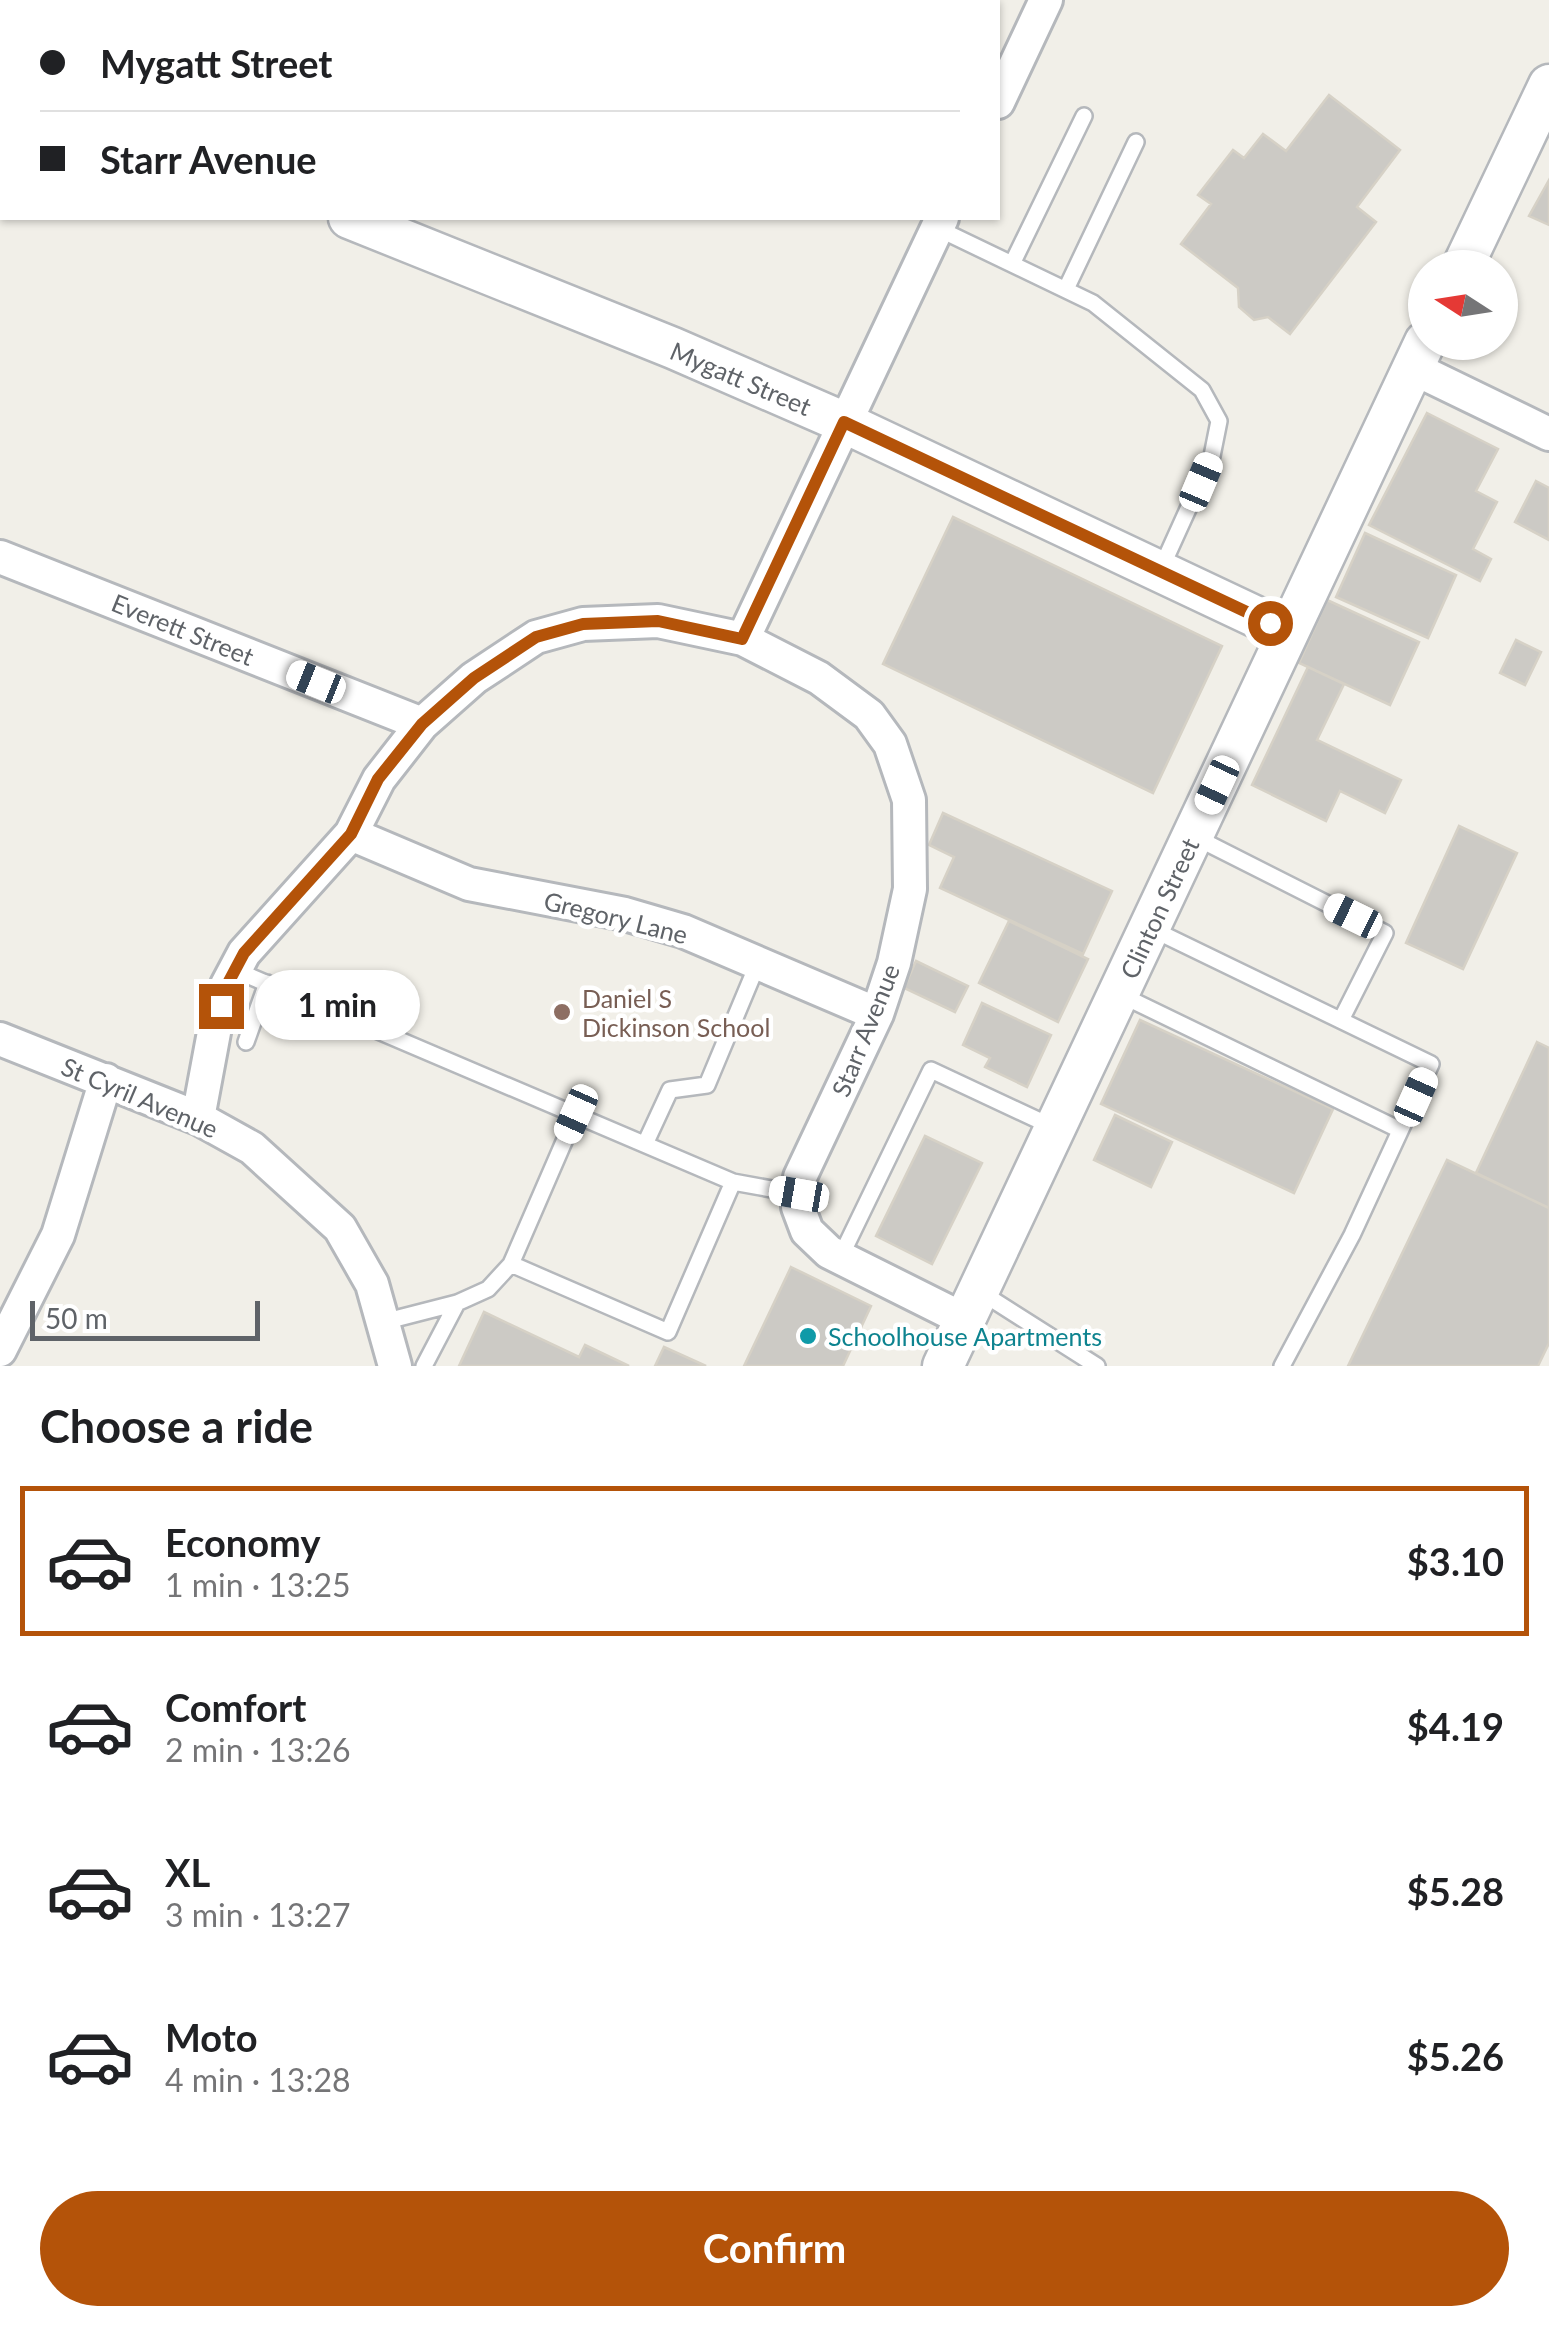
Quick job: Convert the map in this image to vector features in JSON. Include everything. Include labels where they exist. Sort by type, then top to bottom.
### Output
[{"type":"street","points":[[1000,98],[1046,0]]},
{"type":"street","points":[[1471,250],[1549,86]]},
{"type":"street","name":"Mygatt Street","points":[[358,220],[844,422],[1288,632]]},
{"type":"street","points":[[742,639],[939,223]]},
{"type":"street","name":"Clinton Street","points":[[944,1366],[1418,360]]},
{"type":"street","points":[[1428,360],[1549,434]]},
{"type":"street","name":"Everett Street","points":[[0,556],[422,724]]},
{"type":"street","name":"Starr Avenue","points":[[198,1118],[215,1027],[244,953],[351,834],[378,779],[422,724],[474,678],[536,637],[583,624],[658,621],[742,639],[819,678],[869,716],[890,744],[909,800],[910,890],[894,963],[877,1014],[800,1177],[799,1194]]},
{"type":"street","name":"Gregory Lane","points":[[351,834],[470,884],[625,914],[683,930],[877,1014]]},
{"type":"street","name":"St Cyril Avenue","points":[[0,1039],[198,1118],[252,1148],[340,1228],[372,1284],[395,1366]]},
{"type":"street","points":[[0,1350],[58,1234],[106,1080]]},
{"type":"street","points":[[799,1194],[798,1207],[807,1231],[828,1252],[972,1305]]},
{"type":"lane","points":[[1012,264],[1084,116]]},
{"type":"lane","points":[[1066,290],[1136,142]]},
{"type":"lane","points":[[939,223],[1012,264],[1093,302],[1202,390],[1220,422],[1212,456],[1160,571]]},
{"type":"lane","points":[[1192,836],[1385,933],[1341,1020]]},
{"type":"lane","points":[[1150,928],[1431,1064],[1352,1235],[1282,1366]]},
{"type":"lane","points":[[645,1144],[670,1090],[707,1085],[758,963]]},
{"type":"lane","points":[[235,970],[733,1182],[799,1194]]},
{"type":"lane","points":[[246,1042],[267,984]]},
{"type":"lane","points":[[1119,994],[1400,1130]]},
{"type":"lane","points":[[840,1258],[931,1070],[1056,1128]]},
{"type":"lane","points":[[383,1322],[456,1303],[488,1290],[511,1264],[576,1114]]},
{"type":"lane","points":[[511,1264],[668,1332],[733,1182]]},
{"type":"lane","points":[[424,1366],[456,1303]]},
{"type":"lane","points":[[972,1305],[1097,1366]]},
{"type":"building","points":[[1329,95],[1400,150],[1357,207],[1376,222],[1290,334],[1268,317],[1254,320],[1239,307],[1238,288],[1181,244],[1211,204],[1198,195],[1233,150],[1244,158],[1263,134],[1286,151]]},
{"type":"building","points":[[1549,180],[1549,225],[1529,216]]},
{"type":"building","points":[[1427,413],[1498,449],[1476,491],[1497,502],[1473,549],[1491,559],[1480,581],[1369,525]]},
{"type":"building","points":[[1536,481],[1549,488],[1549,540],[1515,522]]},
{"type":"building","points":[[953,517],[1222,646],[1153,793],[883,664]]},
{"type":"building","points":[[1365,533],[1456,575],[1428,638],[1336,597]]},
{"type":"building","points":[[1327,600],[1419,642],[1390,705],[1299,663]]},
{"type":"building","points":[[1516,640],[1541,652],[1525,685],[1500,673]]},
{"type":"building","points":[[1308,667],[1344,684],[1317,740],[1401,780],[1385,813],[1340,791],[1326,821],[1252,785]]},
{"type":"building","points":[[943,813],[1112,891],[1083,954],[940,888],[954,857],[929,845]]},
{"type":"building","points":[[1459,826],[1517,853],[1463,969],[1406,943]]},
{"type":"building","points":[[1009,921],[1088,959],[1058,1022],[979,983]]},
{"type":"building","points":[[916,961],[968,986],[955,1012],[904,988]]},
{"type":"building","points":[[982,1003],[1051,1035],[1027,1087],[985,1067],[990,1058],[963,1045]]},
{"type":"building","points":[[1140,1020],[1333,1109],[1294,1193],[1101,1104]]},
{"type":"building","points":[[1537,1042],[1549,1048],[1549,1208],[1476,1173]]},
{"type":"building","points":[[1115,1115],[1172,1142],[1151,1187],[1094,1160]]},
{"type":"building","points":[[925,1136],[982,1163],[932,1264],[876,1236]]},
{"type":"building","points":[[1447,1160],[1549,1208],[1549,1343],[1538,1366],[1348,1366]]},
{"type":"building","name":"Schoolhouse Apartments","points":[[791,1267],[871,1306],[843,1366],[744,1366]]},
{"type":"building","points":[[484,1312],[579,1357],[585,1345],[629,1366],[459,1366]]},
{"type":"building","points":[[664,1347],[706,1366],[655,1366]]},
{"type":"place","name":"Daniel S Dickinson School","points":[[562,1012]]},
{"type":"place","name":"Schoolhouse Apartments","points":[[808,1336]]},
{"type":"route","points":[[221,1006],[244,953],[351,834],[378,779],[422,724],[474,678],[536,637],[583,624],[658,621],[742,639],[844,422],[1270,623]]}]
